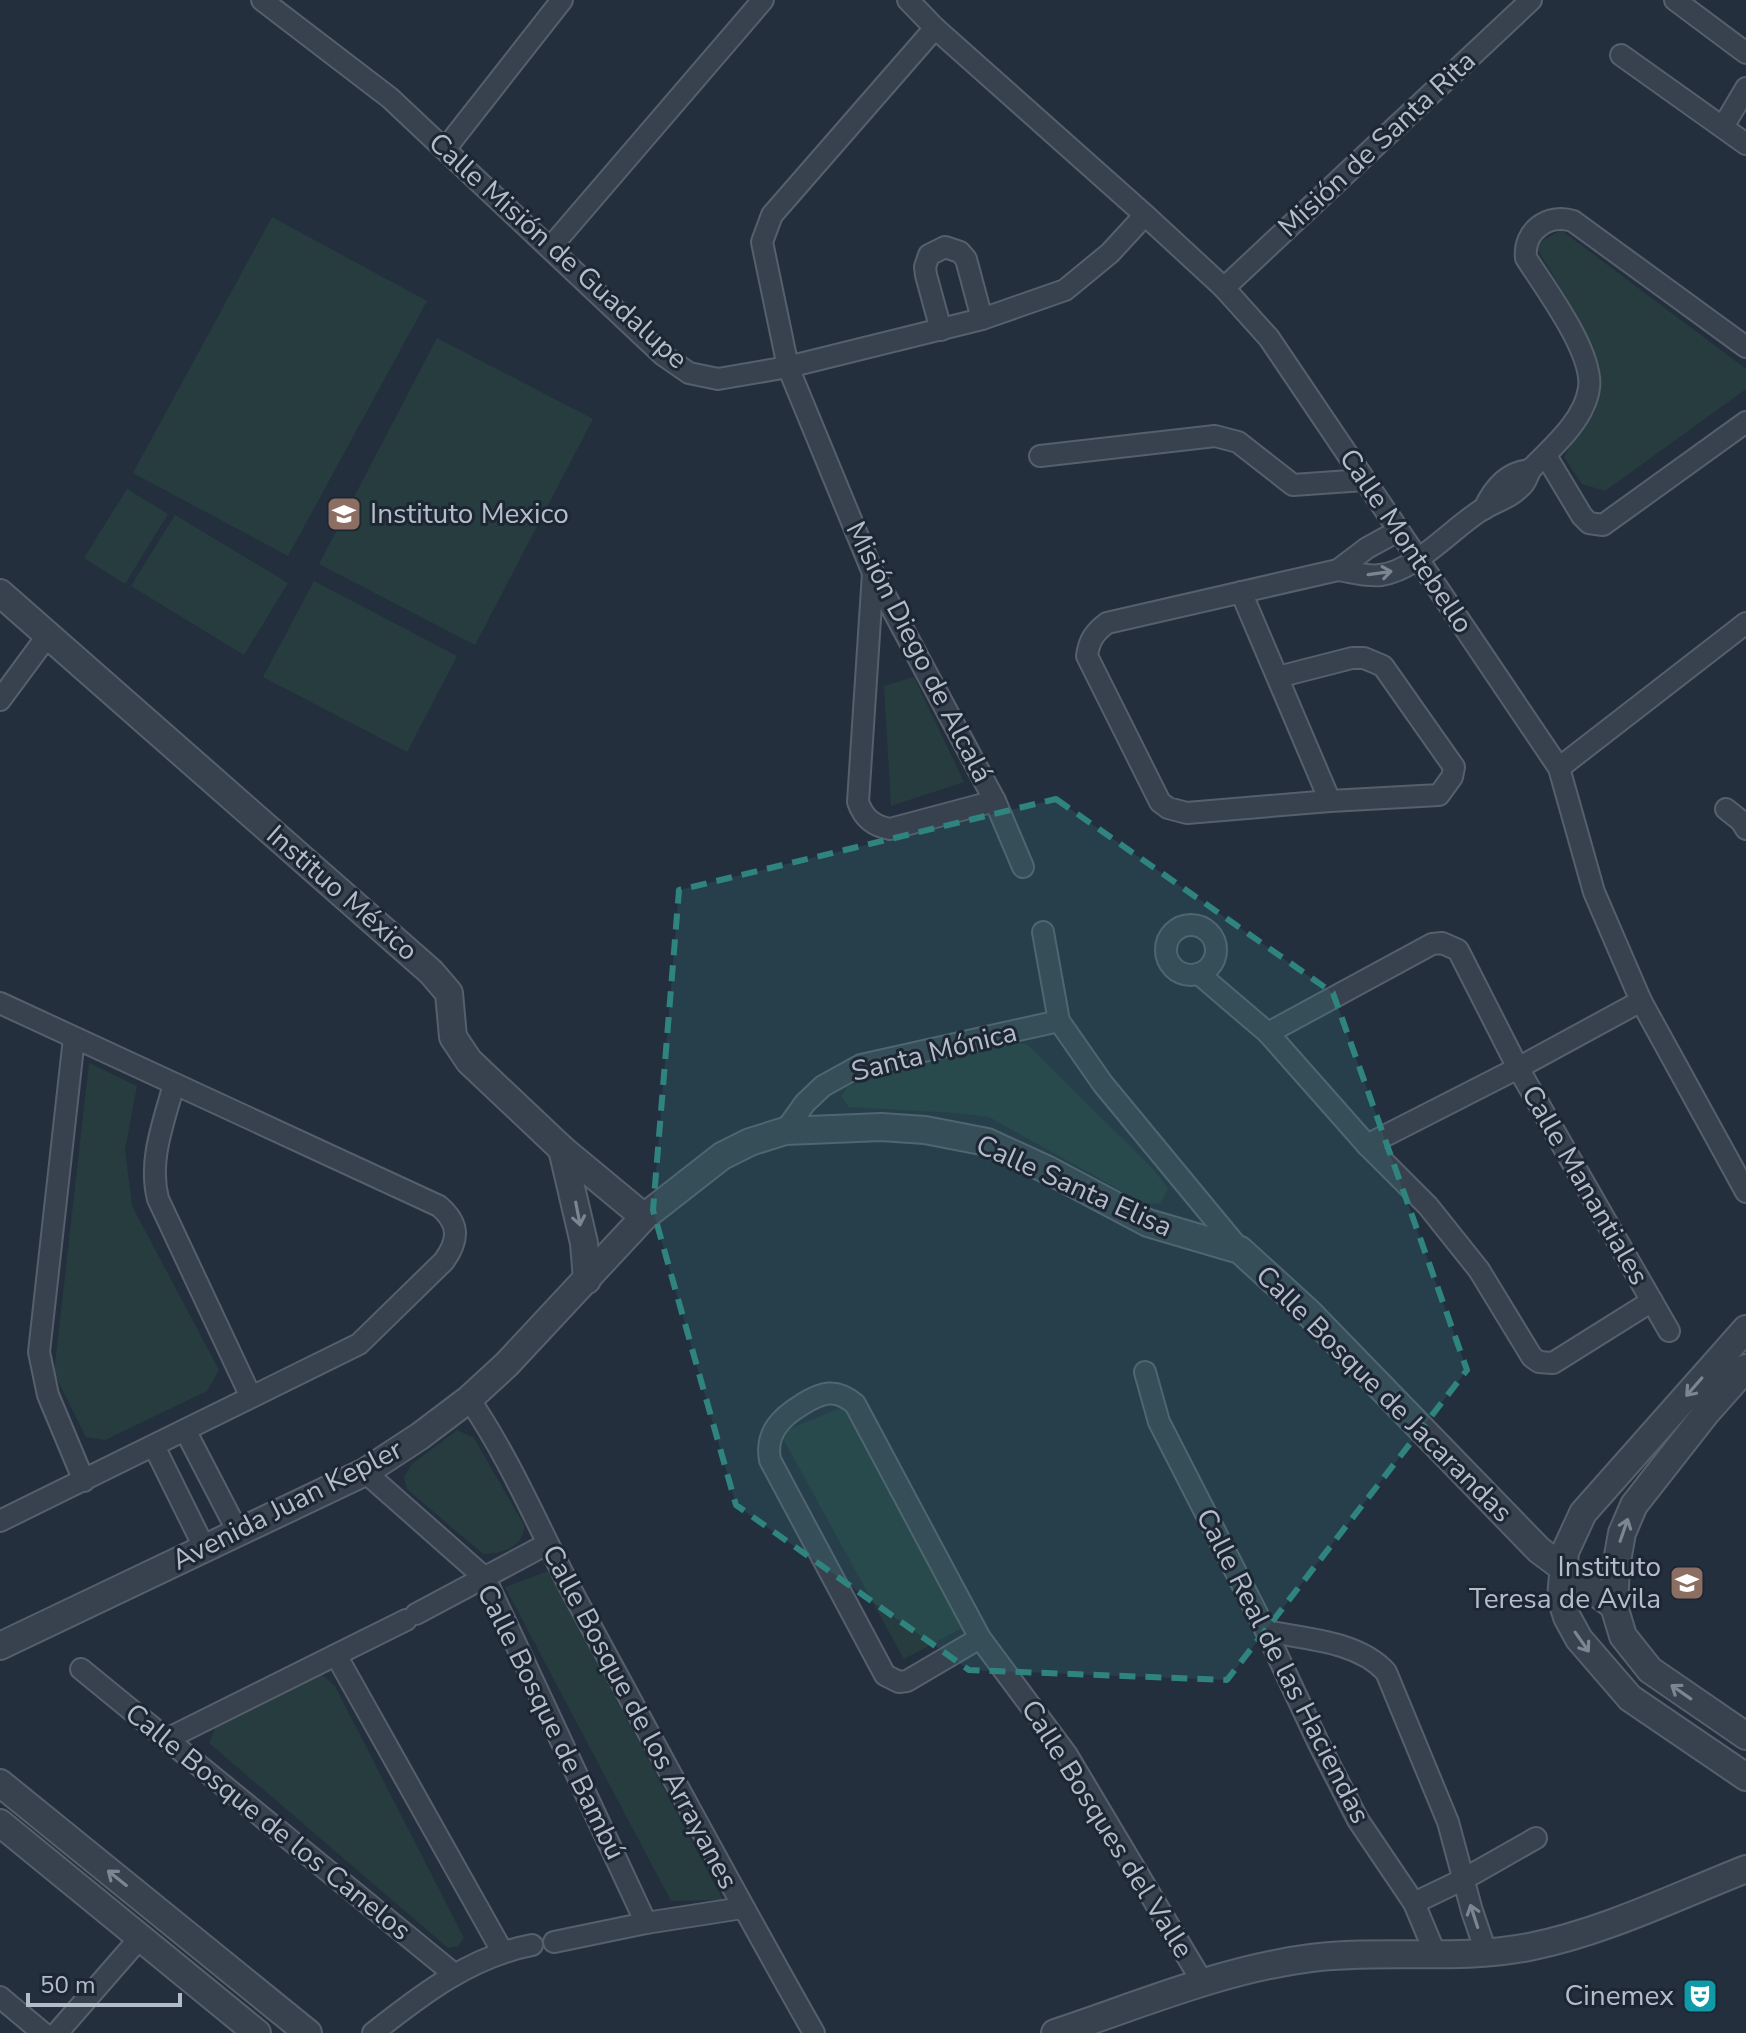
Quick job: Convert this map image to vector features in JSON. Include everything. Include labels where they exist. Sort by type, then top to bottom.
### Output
[{"type":"street","name":"Calle Misión de Guadalupe","points":[[262,0],[390,98],[663,355],[689,373],[718,379],[788,367],[982,319],[1065,290],[1110,253],[1145,215]]},
{"type":"street","points":[[446,148],[562,0]]},
{"type":"street","points":[[550,248],[763,0]]},
{"type":"street","name":"Calle Montebello","points":[[908,0],[935,28],[1224,288],[1269,338],[1559,768],[1594,892],[1641,1001],[1746,1192]]},
{"type":"street","name":"Misión de Santa Rita","points":[[1224,288],[1531,0]]},
{"type":"street","points":[[1675,0],[1746,53]]},
{"type":"street","name":"Misión Diego de Alcalá","points":[[935,28],[767,223],[762,242],[788,367],[873,573],[995,801],[1023,867]]},
{"type":"street","points":[[1621,55],[1746,144]]},
{"type":"street","points":[[1723,127],[1746,88]]},
{"type":"street","points":[[1278,677],[1352,658],[1374,661],[1383,666],[1454,767],[1452,777],[1439,795],[1187,813],[1168,808],[1160,802],[1087,656],[1096,632],[1107,623],[1338,570],[1381,575],[1418,558],[1484,509],[1492,490],[1518,471],[1530,470],[1546,456],[1579,414],[1589,388],[1588,371],[1576,338],[1526,258],[1525,248],[1534,230],[1557,218],[1573,221],[1746,347]]},
{"type":"street","points":[[941,330],[925,267],[929,255],[945,247],[960,252],[966,259],[982,319]]},
{"type":"street","points":[[1546,456],[1582,516],[1596,525],[1613,520],[1746,422]]},
{"type":"street","points":[[1040,456],[1215,436],[1238,442],[1293,485],[1364,480]]},
{"type":"street","points":[[1338,570],[1367,548],[1398,531]]},
{"type":"street","points":[[873,573],[858,802],[862,811],[879,827],[890,829],[995,801]]},
{"type":"street","points":[[1241,592],[1330,801]]},
{"type":"street","name":"Instituo México","points":[[0,593],[442,983],[451,1000],[453,1037],[469,1061],[562,1149],[644,1217]]},
{"type":"street","points":[[1559,768],[1746,623]]},
{"type":"street","points":[[0,700],[48,635]]},
{"type":"street","points":[[1726,809],[1746,829]]},
{"type":"street","points":[[1043,932],[1059,1021],[1103,1084],[1240,1250]]},
{"type":"street","name":"Calle Manantiales","points":[[1268,1033],[1432,944],[1442,943],[1458,950],[1518,1068],[1669,1331]]},
{"type":"street","name":"Calle Manantiales","points":[[1199,974],[1268,1033],[1367,1145],[1428,1206],[1479,1270],[1532,1357],[1539,1362],[1553,1363],[1652,1301]]},
{"type":"street","name":"Calle Manantiales","points":[[1367,1145],[1641,1001]]},
{"type":"street","points":[[0,1003],[439,1206],[450,1216],[454,1225],[453,1249],[444,1261],[359,1344],[0,1521]]},
{"type":"street","name":"Santa Mónica","points":[[785,1131],[805,1103],[823,1086],[861,1065],[1059,1021]]},
{"type":"street","points":[[74,1038],[39,1352],[48,1395],[84,1481]]},
{"type":"street","points":[[174,1084],[155,1154],[154,1185],[251,1397]]},
{"type":"street","name":"Calle Santa Elisa","points":[[644,1217],[722,1156],[750,1142],[785,1131],[881,1127],[925,1130],[987,1142],[1048,1170],[1148,1223],[1240,1250]]},
{"type":"street","points":[[562,1149],[584,1243],[587,1280]]},
{"type":"street","name":"Avenida Juan Kepler","points":[[0,1646],[365,1472],[420,1436],[469,1399],[507,1364],[644,1217]]},
{"type":"street","name":"Calle Bosque de Jacarandas","points":[[1240,1250],[1308,1312],[1539,1550],[1614,1606]]},
{"type":"street","points":[[1746,1329],[1583,1513],[1572,1533],[1562,1570],[1561,1598],[1579,1639],[1630,1698],[1746,1777]]},
{"type":"street","points":[[1746,1368],[1706,1413],[1634,1505],[1622,1533],[1614,1606],[1623,1636],[1650,1670],[1746,1736]]},
{"type":"street","name":"Calle Real de las Haciendas","points":[[1145,1372],[1159,1422],[1358,1820],[1414,1903],[1435,1953]]},
{"type":"street","name":"Calle Bosques del Valle","points":[[980,1638],[907,1681],[899,1682],[885,1675],[770,1460],[770,1443],[783,1416],[821,1393],[839,1393],[855,1404],[980,1638],[1067,1755],[1203,1983]]},
{"type":"street","name":"Calle Bosque de los Arrayanes","points":[[469,1399],[488,1427],[547,1544],[742,1908],[814,2033]]},
{"type":"street","points":[[185,1430],[238,1532]]},
{"type":"street","points":[[154,1446],[205,1549]]},
{"type":"street","name":"Calle Bosque de Bambú","points":[[365,1472],[485,1578],[646,1923]]},
{"type":"street","points":[[167,1739],[411,1617],[547,1544]]},
{"type":"street","points":[[1266,1631],[1354,1650],[1369,1657],[1386,1672],[1448,1822],[1486,1952]]},
{"type":"street","points":[[336,1655],[502,1951]]},
{"type":"street","name":"Calle Bosque de los Canelos","points":[[81,1669],[454,1974]]},
{"type":"street","points":[[0,1783],[308,2033]]},
{"type":"street","points":[[0,1823],[257,2033]]},
{"type":"street","points":[[1414,1903],[1536,1838]]},
{"type":"street","points":[[1055,2033],[1203,1983],[1262,1967],[1312,1958],[1486,1952],[1528,1947],[1580,1934],[1746,1869]]},
{"type":"street","points":[[554,1942],[742,1908]]},
{"type":"street","points":[[57,2033],[161,1913]]},
{"type":"street","points":[[373,2033],[454,1974],[502,1951],[532,1945]]},
{"type":"street","points":[[0,1997],[43,2033]]},
{"type":"highlighted area","points":[[1056,799],[1333,993],[1467,1370],[1227,1680],[969,1670],[736,1505],[653,1210],[679,890]]},
{"type":"green space","points":[[272,217],[427,301],[288,556],[133,473]]},
{"type":"green space","points":[[1561,230],[1746,369],[1746,389],[1605,491],[1582,484],[1564,457],[1595,412],[1600,367],[1574,311],[1535,245]]},
{"type":"green space","points":[[437,338],[593,419],[475,645],[319,564]]},
{"type":"green space","points":[[127,489],[168,514],[125,584],[84,558]]},
{"type":"green space","points":[[175,515],[288,583],[244,655],[131,586]]},
{"type":"green space","points":[[314,581],[457,656],[407,752],[263,677]]},
{"type":"green space","points":[[914,677],[964,782],[891,806],[884,686]]},
{"type":"green space","points":[[1006,1039],[1028,1045],[1153,1169],[1168,1188],[1160,1204],[1143,1203],[989,1117],[849,1107],[841,1096],[848,1086]]},
{"type":"green space","points":[[89,1063],[137,1086],[125,1150],[132,1206],[219,1370],[207,1391],[105,1440],[86,1437],[54,1373]]},
{"type":"green space","points":[[845,1406],[966,1626],[904,1659],[780,1433]]},
{"type":"green space","points":[[457,1430],[474,1438],[524,1525],[521,1539],[504,1551],[483,1554],[407,1489],[404,1477],[412,1464]]},
{"type":"green space","points":[[548,1571],[723,1900],[671,1901],[505,1587]]},
{"type":"green space","points":[[321,1674],[335,1686],[464,1938],[458,1946],[448,1948],[209,1743],[218,1722]]},
{"type":"place","name":"Instituto Mexico","points":[[344,514]]},
{"type":"place","name":"Instituto Teresa de Avila","points":[[1687,1583]]},
{"type":"place","name":"Cinemex","points":[[1700,1996]]}]
